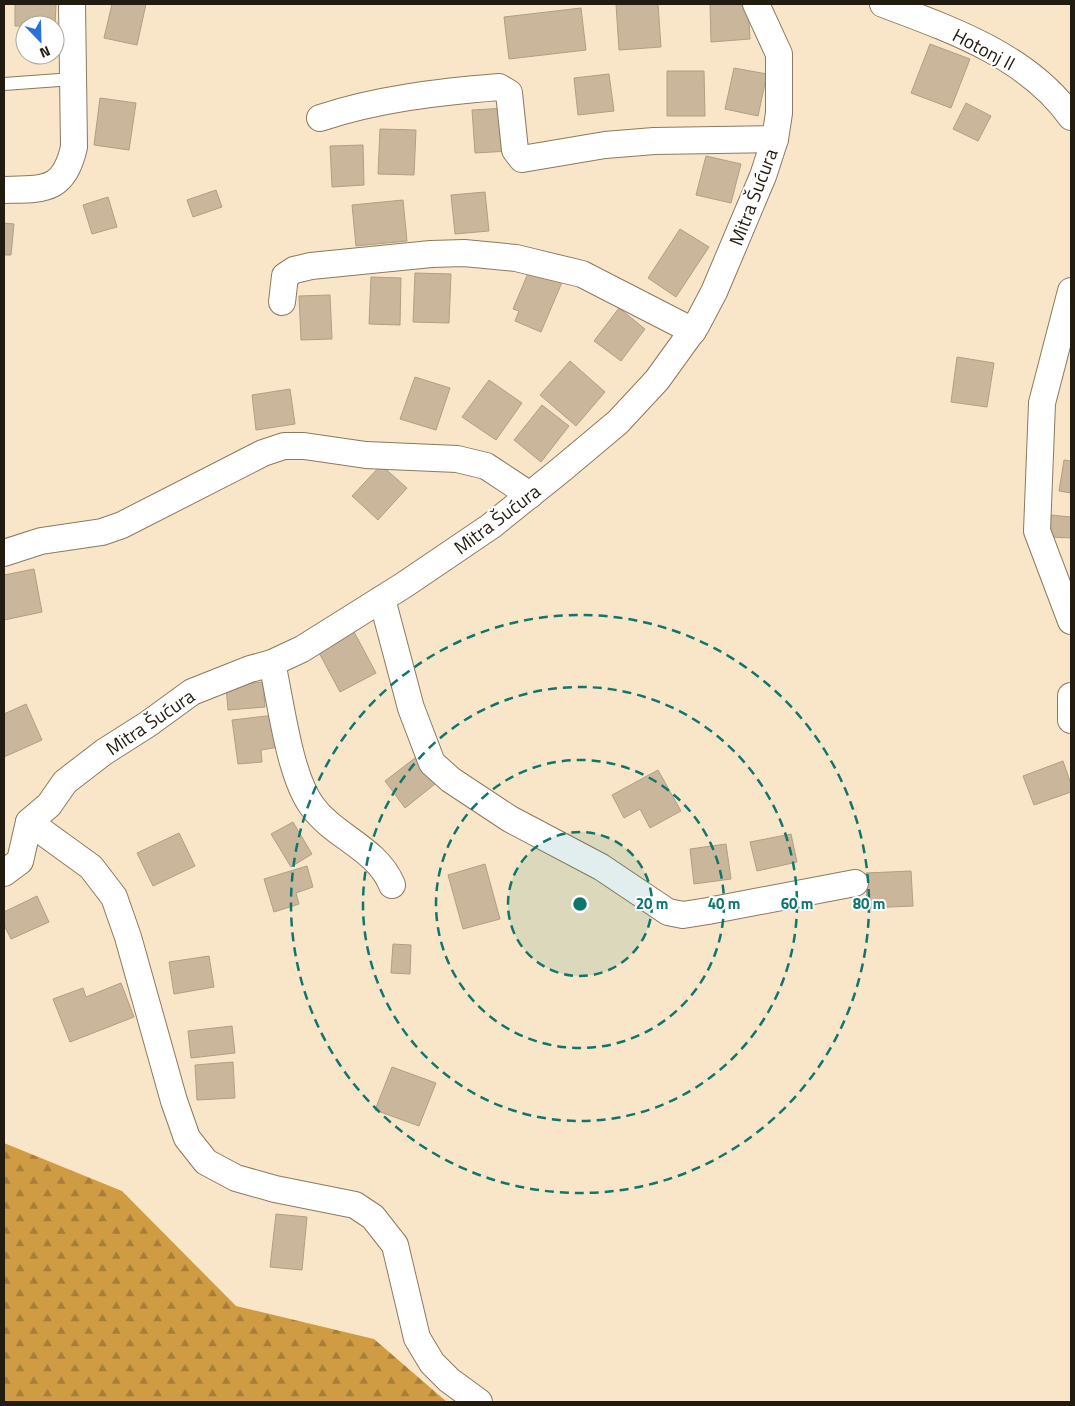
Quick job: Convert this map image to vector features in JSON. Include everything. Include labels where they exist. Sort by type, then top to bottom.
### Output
[{"type":"street","points":[[4,190],[34,189],[50,186],[63,177],[70,163],[74,147],[72,4]]},
{"type":"street","name":"Mitra Šućura","points":[[4,833],[29,822],[49,805],[65,782],[104,752],[148,724],[192,692],[250,669],[272,663],[302,648],[382,599],[491,526],[618,422],[657,380],[693,331],[714,292],[763,176],[775,139],[780,113],[779,54],[756,4]]},
{"type":"street","name":"Hotonj II","points":[[883,4],[929,21],[1016,64],[1048,91],[1071,117]]},
{"type":"street","points":[[320,118],[352,107],[390,100],[499,87],[509,93],[515,150],[522,159],[605,145],[654,141],[775,139]]},
{"type":"street","points":[[282,302],[285,276],[294,270],[311,266],[386,258],[464,253],[516,258],[582,274],[693,331]]},
{"type":"street","points":[[1071,291],[1042,403],[1037,531],[1071,621]]},
{"type":"street","points":[[4,553],[41,542],[102,532],[122,525],[263,453],[284,446],[304,446],[366,455],[457,459],[486,466],[530,495]]},
{"type":"street","points":[[382,599],[410,708],[432,763],[450,780],[510,819],[601,868],[668,912],[683,915],[855,883]]},
{"type":"street","points":[[272,663],[292,756],[311,806],[328,824],[374,858],[388,875],[392,885]]},
{"type":"street","points":[[1071,696],[1071,720]]},
{"type":"street","points":[[4,873],[20,860],[29,822],[92,867],[114,897],[128,937],[174,1101],[187,1138],[206,1162],[236,1178],[275,1189],[355,1205],[373,1217],[394,1245],[417,1338],[432,1363],[449,1380],[479,1402]]},
{"type":"lane","points":[[4,84],[73,79]]},
{"type":"green space","points":[[4,1143],[122,1191],[236,1306],[374,1339],[447,1402],[4,1402]]},
{"type":"building","points":[[15,4],[56,4],[56,15],[15,15]]},
{"type":"building","points":[[112,4],[146,4],[137,45],[104,38]]},
{"type":"building","points":[[616,4],[658,4],[661,47],[619,50]]},
{"type":"building","points":[[710,4],[748,4],[750,39],[711,42]]},
{"type":"building","points":[[581,8],[586,50],[509,59],[504,17]]},
{"type":"building","points":[[930,44],[970,59],[951,108],[911,93]]},
{"type":"building","points":[[734,68],[767,74],[758,116],[725,109]]},
{"type":"building","points":[[667,71],[704,71],[705,116],[667,116]]},
{"type":"building","points":[[609,74],[614,111],[578,115],[574,78]]},
{"type":"building","points":[[100,98],[136,103],[129,150],[94,145]]},
{"type":"building","points":[[966,103],[991,116],[978,141],[953,129]]},
{"type":"building","points":[[507,108],[510,151],[475,153],[472,110]]},
{"type":"building","points":[[380,129],[416,130],[414,175],[378,174]]},
{"type":"building","points":[[363,145],[364,185],[332,187],[330,146]]},
{"type":"building","points":[[706,156],[741,164],[731,203],[696,195]]},
{"type":"building","points":[[216,190],[222,207],[193,217],[187,200]]},
{"type":"building","points":[[485,192],[489,231],[455,234],[451,195]]},
{"type":"building","points":[[108,197],[117,227],[92,234],[83,205]]},
{"type":"building","points":[[403,200],[407,241],[356,246],[352,205]]},
{"type":"building","points":[[4,223],[14,224],[11,255],[4,255]]},
{"type":"building","points":[[680,229],[709,247],[676,297],[648,278]]},
{"type":"building","points":[[531,266],[563,280],[541,332],[515,321],[519,311],[513,309]]},
{"type":"building","points":[[415,273],[451,274],[449,323],[413,322]]},
{"type":"building","points":[[371,277],[401,278],[400,325],[369,324]]},
{"type":"building","points":[[330,295],[332,339],[301,340],[299,296]]},
{"type":"building","points":[[619,308],[645,329],[621,361],[594,341]]},
{"type":"building","points":[[957,357],[994,363],[987,407],[951,402]]},
{"type":"building","points":[[570,361],[605,392],[576,426],[540,395]]},
{"type":"building","points":[[415,377],[450,388],[436,430],[400,419]]},
{"type":"building","points":[[489,380],[522,403],[496,440],[462,417]]},
{"type":"building","points":[[290,389],[295,424],[256,430],[252,395]]},
{"type":"building","points":[[542,405],[569,426],[541,462],[514,440]]},
{"type":"building","points":[[1064,460],[1071,461],[1071,493],[1059,491]]},
{"type":"building","points":[[381,465],[407,488],[378,520],[352,496]]},
{"type":"building","points":[[1051,515],[1071,517],[1071,538],[1049,537]]},
{"type":"building","points":[[34,569],[42,612],[4,620],[4,575]]},
{"type":"building","points":[[353,630],[376,673],[340,692],[317,649]]},
{"type":"building","points":[[263,682],[265,707],[228,710],[226,686]]},
{"type":"building","points":[[26,704],[42,740],[4,757],[4,714]]},
{"type":"building","points":[[275,715],[279,747],[261,750],[262,762],[238,764],[232,720]]},
{"type":"building","points":[[415,758],[435,784],[405,808],[385,781]]},
{"type":"building","points":[[1063,761],[1071,784],[1071,792],[1034,805],[1023,776]]},
{"type":"building","points":[[658,770],[681,811],[650,828],[640,809],[624,818],[612,795]]},
{"type":"building","points":[[293,822],[312,854],[291,867],[271,834]]},
{"type":"building","points":[[179,833],[195,866],[153,886],[137,853]]},
{"type":"building","points":[[791,834],[797,862],[757,871],[750,842]]},
{"type":"building","points":[[726,844],[731,879],[694,884],[690,849]]},
{"type":"building","points":[[485,864],[500,919],[463,929],[448,875]]},
{"type":"building","points":[[307,866],[313,887],[296,893],[299,904],[274,912],[264,879]]},
{"type":"building","points":[[911,871],[913,906],[867,908],[866,873]]},
{"type":"building","points":[[37,896],[49,922],[11,939],[4,925],[4,912]]},
{"type":"building","points":[[393,944],[411,945],[410,974],[391,973]]},
{"type":"building","points":[[209,956],[214,987],[174,994],[169,962]]},
{"type":"building","points":[[121,983],[134,1017],[70,1042],[53,999],[83,988],[86,997]]},
{"type":"building","points":[[232,1026],[235,1053],[191,1058],[188,1031]]},
{"type":"building","points":[[233,1062],[235,1098],[197,1100],[195,1065]]},
{"type":"building","points":[[392,1067],[436,1083],[419,1126],[375,1110]]},
{"type":"building","points":[[276,1214],[307,1217],[302,1270],[270,1267]]}]
